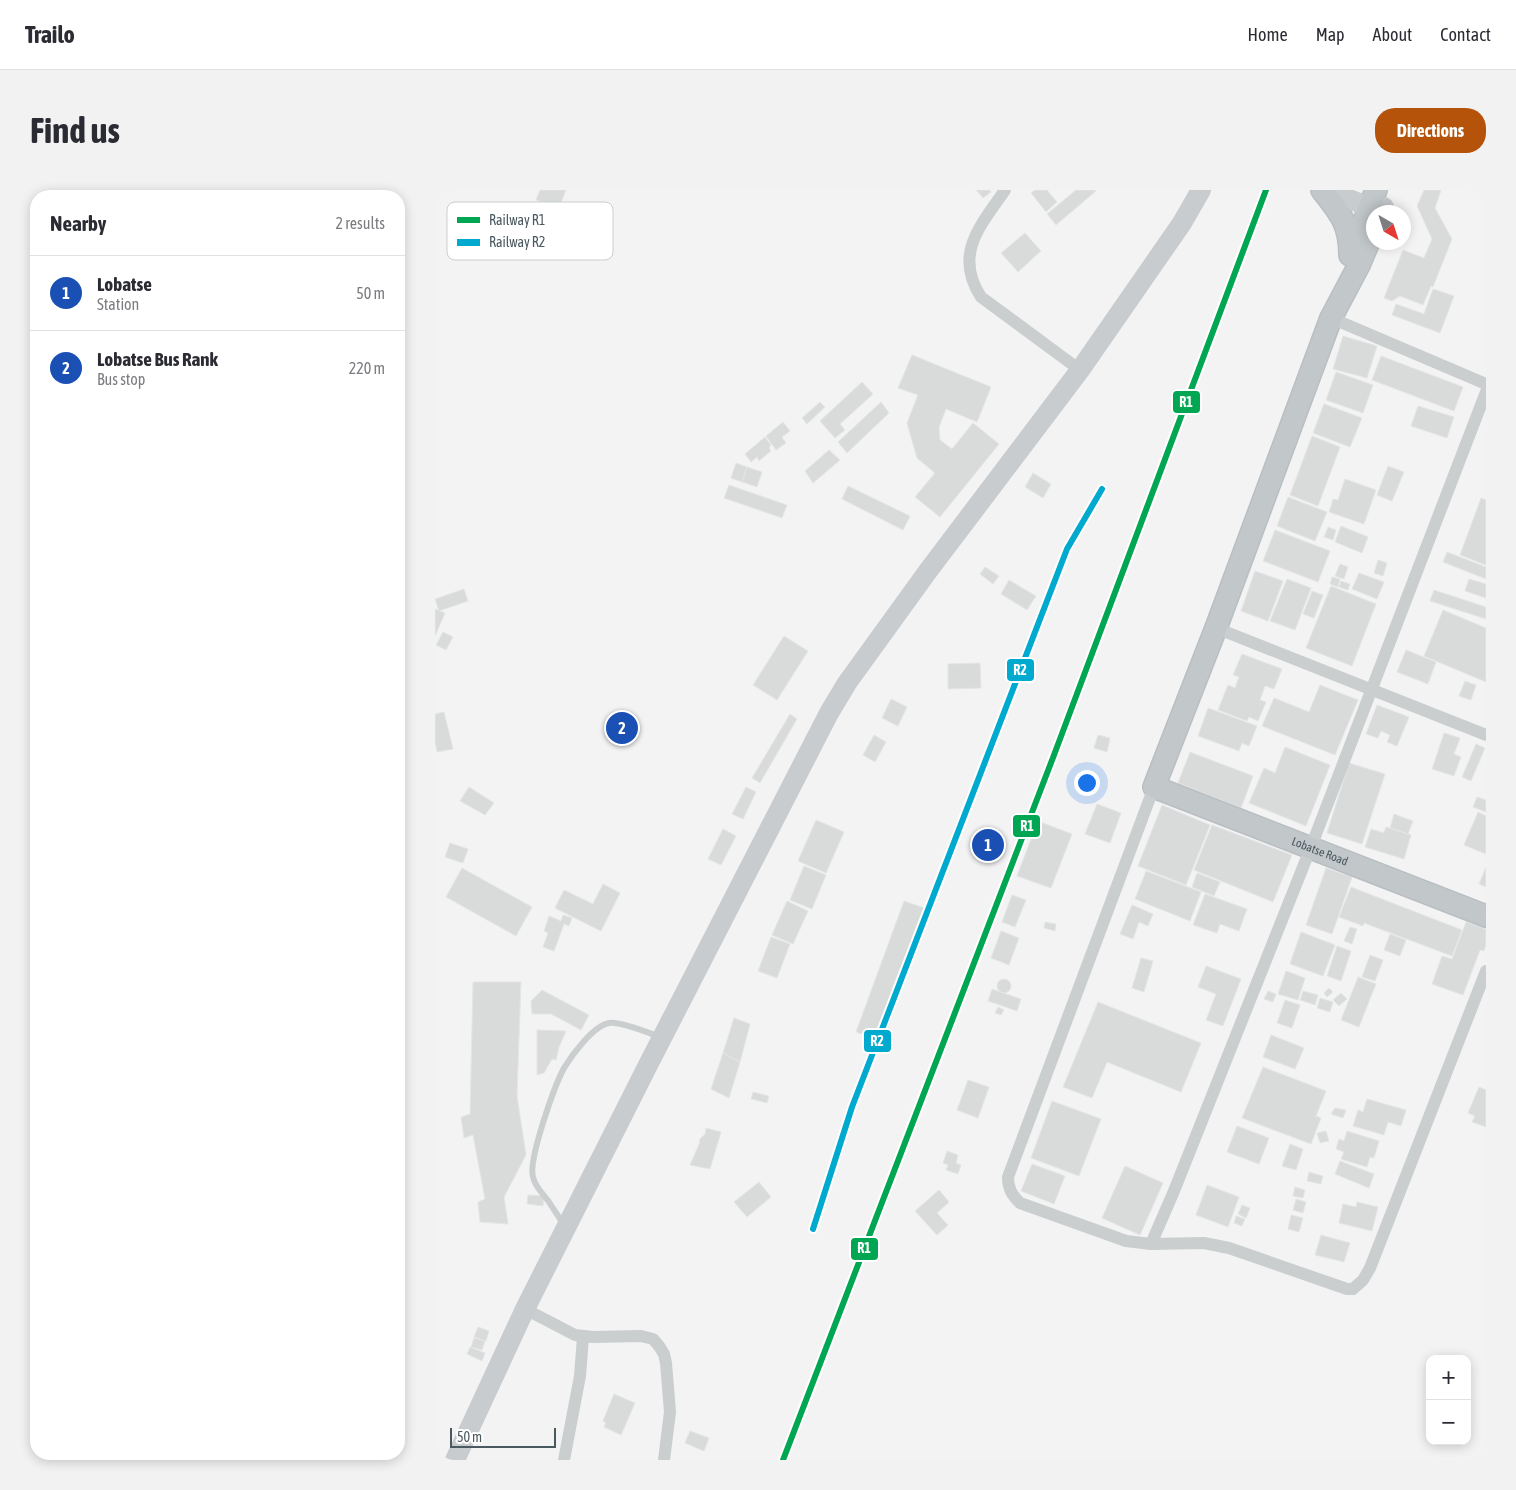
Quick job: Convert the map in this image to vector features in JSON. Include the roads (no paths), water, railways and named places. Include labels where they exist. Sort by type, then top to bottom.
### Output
[{"type":"highway","points":[[1321,190],[1343,219],[1350,245],[1350,260]]},
{"type":"highway","points":[[1154,787],[1216,628],[1334,310],[1350,260],[1376,199]]},
{"type":"highway","points":[[1334,310],[1366,248]]},
{"type":"highway","name":"Lobatse Road","points":[[1154,787],[1486,916]]},
{"type":"main road","points":[[455,1460],[525,1309],[783,799],[836,701],[928,571],[1079,370],[1181,223],[1201,190]]},
{"type":"main road","points":[[1327,190],[1376,199]]},
{"type":"street","points":[[1005,190],[981,224],[968,257],[969,273],[973,285],[981,297],[1079,370]]},
{"type":"street","points":[[1334,310],[1486,384]]},
{"type":"street","points":[[1151,1244],[1174,1191],[1311,847],[1486,392]]},
{"type":"street","points":[[1216,628],[1486,734]]},
{"type":"street","points":[[1154,787],[1008,1177],[1008,1186],[1020,1202],[1126,1241],[1151,1244],[1204,1243],[1229,1248],[1353,1289],[1359,1285],[1370,1268],[1486,971]]},
{"type":"street","points":[[525,1309],[575,1335],[633,1335],[653,1339],[664,1354],[666,1363],[670,1412],[664,1460]]},
{"type":"street","points":[[564,1460],[580,1376],[583,1336]]},
{"type":"lane","points":[[566,1228],[532,1176],[543,1121],[564,1069],[583,1041],[595,1030],[609,1023],[635,1028],[662,1038]]},
{"type":"rail line","name":"R1","points":[[783,1460],[1054,755],[1266,190]]},
{"type":"rail line","name":"R2","points":[[813,1229],[852,1107],[1067,549],[1102,489]]},
{"type":"place","name":"Lobatse Bus Rank","points":[[622,728]]},
{"type":"place","name":"Lobatse","points":[[988,845]]}]
